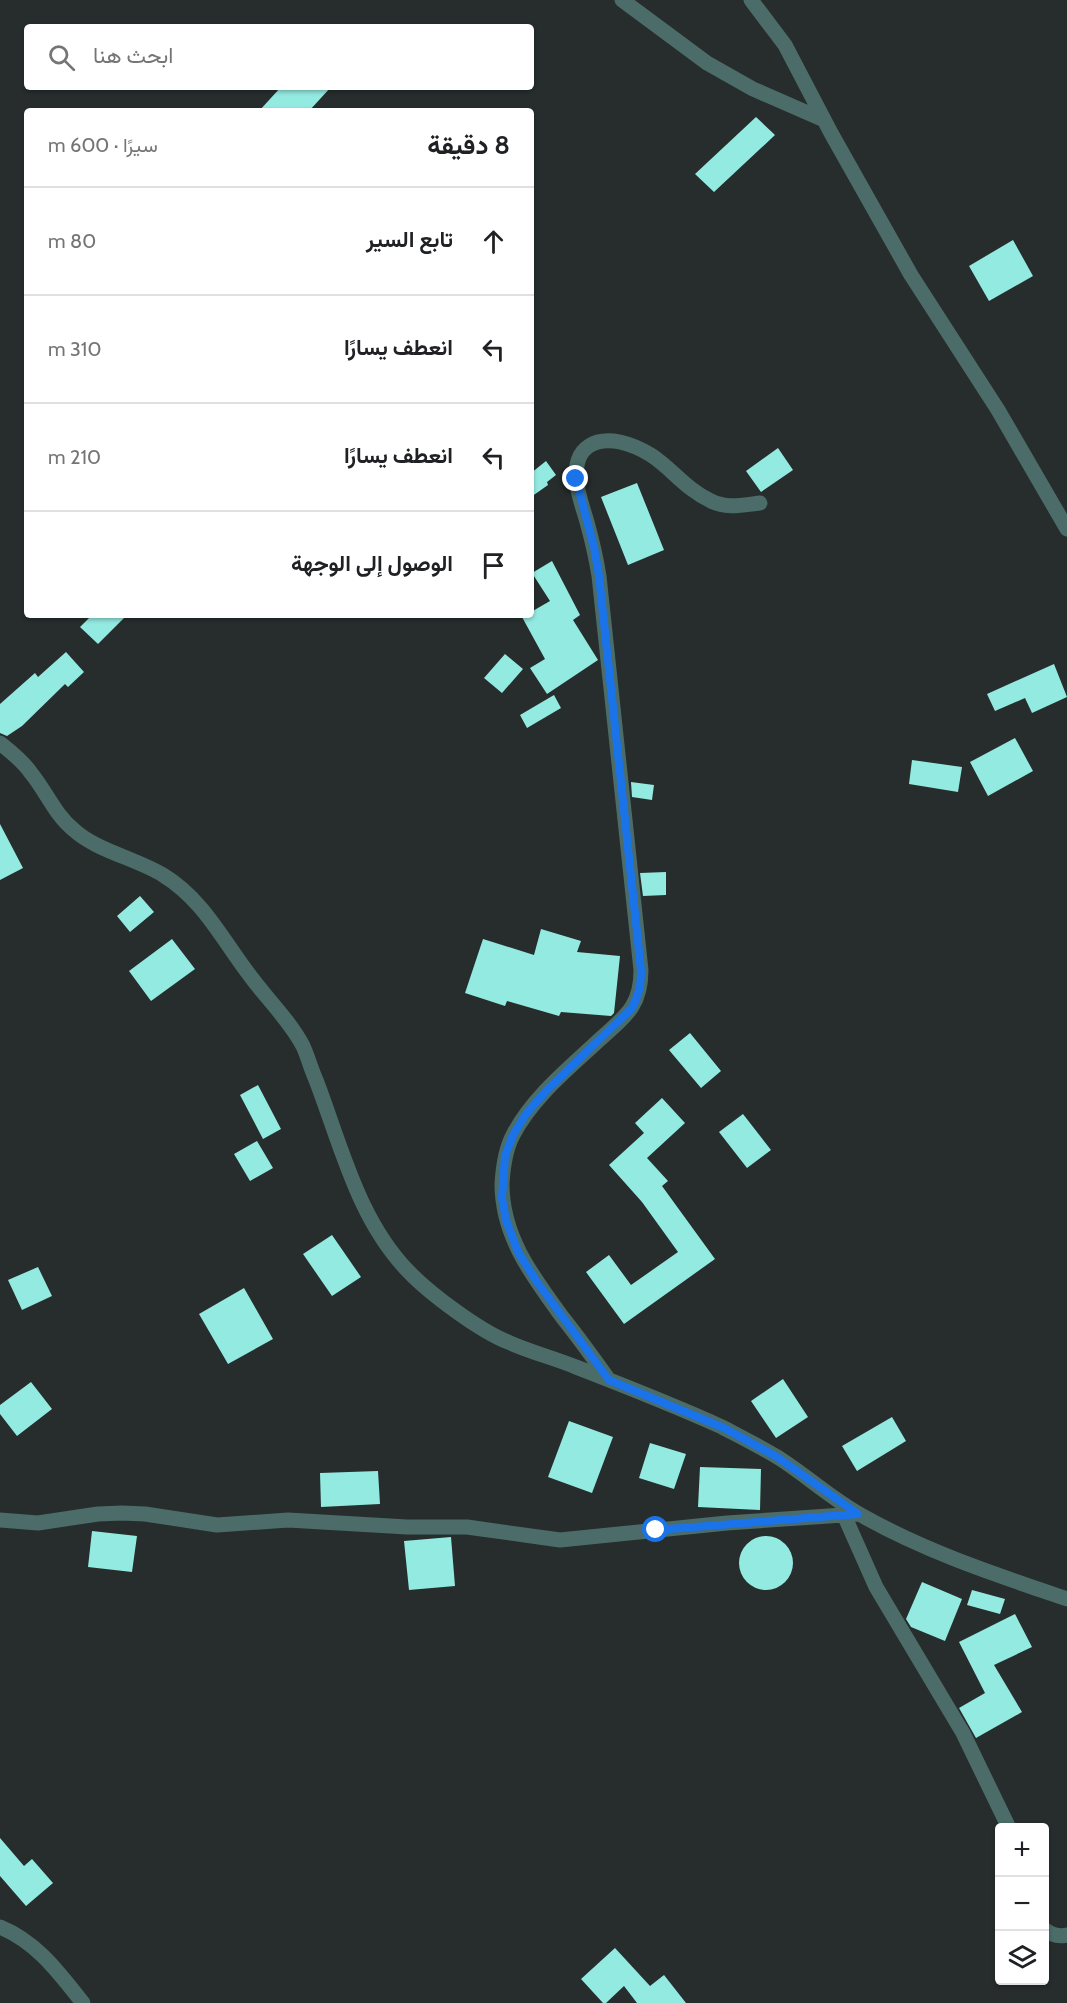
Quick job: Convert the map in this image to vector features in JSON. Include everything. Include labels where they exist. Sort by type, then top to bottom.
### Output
[{"type":"street","points":[[622,0],[707,63],[753,89],[824,120]]},
{"type":"street","points":[[751,0],[785,45],[824,120],[911,274],[998,410],[1067,529]]},
{"type":"street","points":[[609,1380],[537,1282],[518,1252],[506,1220],[502,1198],[505,1156],[513,1135],[526,1114],[547,1090],[632,1008],[641,986],[599,576],[594,547],[576,479],[577,466],[580,455],[594,443],[614,441],[631,444],[661,461],[694,491],[710,501],[727,507],[760,503]]},
{"type":"street","points":[[0,743],[31,772],[58,813],[76,832],[95,845],[132,858],[166,877],[199,904],[217,927],[303,1046],[364,1207],[383,1238],[409,1272],[477,1325],[506,1341],[609,1380],[734,1434],[777,1457],[851,1514],[910,1542],[1067,1599]]},
{"type":"street","points":[[0,1520],[38,1523],[98,1514],[122,1513],[145,1514],[217,1525],[288,1520],[407,1527],[467,1527],[560,1540],[727,1523],[851,1514]]},
{"type":"street","points":[[851,1514],[876,1587],[963,1733],[1007,1823]]},
{"type":"street","points":[[0,1927],[32,1945],[51,1963],[83,2003]]},
{"type":"street","points":[[1047,1931],[1053,1935],[1067,1935]]},
{"type":"building","points":[[278,90],[328,90],[312,108],[262,108]]},
{"type":"building","points":[[756,117],[775,135],[714,192],[695,174]]},
{"type":"building","points":[[1013,240],[1033,276],[989,301],[969,266]]},
{"type":"building","points":[[778,448],[793,470],[761,492],[746,471]]},
{"type":"building","points":[[546,461],[556,475],[547,482],[548,485],[534,495],[534,471]]},
{"type":"building","points":[[637,483],[664,550],[628,565],[601,497]]},
{"type":"building","points":[[552,561],[580,615],[573,620],[598,660],[547,694],[530,668],[545,659],[523,618],[534,618],[534,610],[550,601],[534,576],[534,572]]},
{"type":"building","points":[[89,618],[124,618],[98,644],[80,627]]},
{"type":"building","points":[[66,652],[84,672],[68,687],[65,684],[22,726],[7,736],[0,733],[0,704],[35,673],[38,677]]},
{"type":"building","points":[[505,654],[523,669],[502,693],[484,678]]},
{"type":"building","points":[[1054,664],[1067,697],[1032,713],[1025,698],[995,711],[987,694]]},
{"type":"building","points":[[554,695],[561,708],[527,728],[520,715]]},
{"type":"building","points":[[1015,738],[1033,771],[988,796],[970,762]]},
{"type":"building","points":[[912,760],[962,767],[958,792],[909,784]]},
{"type":"building","points":[[631,782],[654,785],[652,800],[632,797]]},
{"type":"building","points":[[0,824],[23,868],[0,880]]},
{"type":"building","points":[[666,872],[666,895],[643,896],[640,873]]},
{"type":"building","points":[[140,896],[154,912],[130,932],[117,916]]},
{"type":"building","points":[[541,929],[581,941],[577,952],[620,956],[614,1013],[611,1016],[561,1012],[559,1016],[507,1001],[505,1006],[465,993],[483,939],[534,955]]},
{"type":"building","points":[[172,939],[195,969],[151,1001],[129,971]]},
{"type":"building","points":[[690,1033],[721,1071],[701,1088],[669,1050]]},
{"type":"building","points":[[258,1085],[281,1129],[263,1139],[240,1095]]},
{"type":"building","points":[[662,1098],[685,1123],[647,1158],[668,1181],[662,1186],[715,1259],[624,1324],[586,1272],[609,1255],[631,1285],[678,1252],[642,1202],[609,1165],[644,1133],[635,1123]]},
{"type":"building","points":[[743,1114],[771,1150],[747,1168],[719,1132]]},
{"type":"building","points":[[257,1141],[273,1168],[250,1181],[234,1154]]},
{"type":"building","points":[[332,1235],[361,1277],[332,1296],[303,1254]]},
{"type":"building","points":[[38,1267],[52,1296],[22,1310],[8,1280]]},
{"type":"building","points":[[244,1288],[273,1339],[228,1364],[199,1314]]},
{"type":"building","points":[[783,1379],[808,1417],[776,1438],[751,1401]]},
{"type":"building","points":[[31,1382],[52,1409],[17,1436],[0,1414],[0,1405]]},
{"type":"building","points":[[892,1417],[906,1441],[857,1471],[842,1446]]},
{"type":"building","points":[[569,1421],[613,1437],[592,1493],[548,1477]]},
{"type":"building","points":[[650,1443],[686,1454],[674,1489],[639,1478]]},
{"type":"building","points":[[700,1467],[761,1469],[760,1510],[698,1507]]},
{"type":"building","points":[[378,1471],[380,1504],[321,1507],[320,1473]]},
{"type":"building","points":[[92,1531],[137,1536],[132,1572],[88,1567]]},
{"type":"building","points":[[766,1536],[776,1538],[785,1544],[791,1553],[793,1563],[791,1573],[785,1582],[776,1588],[766,1590],[756,1588],[747,1582],[741,1573],[739,1563],[741,1553],[747,1544],[756,1538]]},
{"type":"building","points":[[451,1537],[455,1586],[409,1590],[404,1541]]},
{"type":"building","points":[[922,1582],[962,1599],[945,1641],[911,1627],[906,1619]]},
{"type":"building","points":[[972,1590],[1005,1599],[1000,1614],[967,1605]]},
{"type":"building","points":[[1015,1614],[1032,1647],[994,1665],[1022,1712],[976,1738],[959,1708],[985,1693],[959,1642]]},
{"type":"building","points":[[0,1838],[24,1866],[32,1859],[53,1883],[26,1906],[0,1876]]},
{"type":"building","points":[[615,1948],[650,1986],[664,1975],[686,2003],[637,2003],[624,1986],[606,2003],[603,2003],[581,1979]]},
{"type":"route","points":[[576,479],[594,547],[599,576],[641,986],[632,1008],[547,1090],[526,1114],[513,1135],[505,1156],[502,1177],[502,1198],[506,1220],[518,1252],[537,1282],[609,1380],[724,1428],[777,1457],[858,1514],[656,1530]]}]
